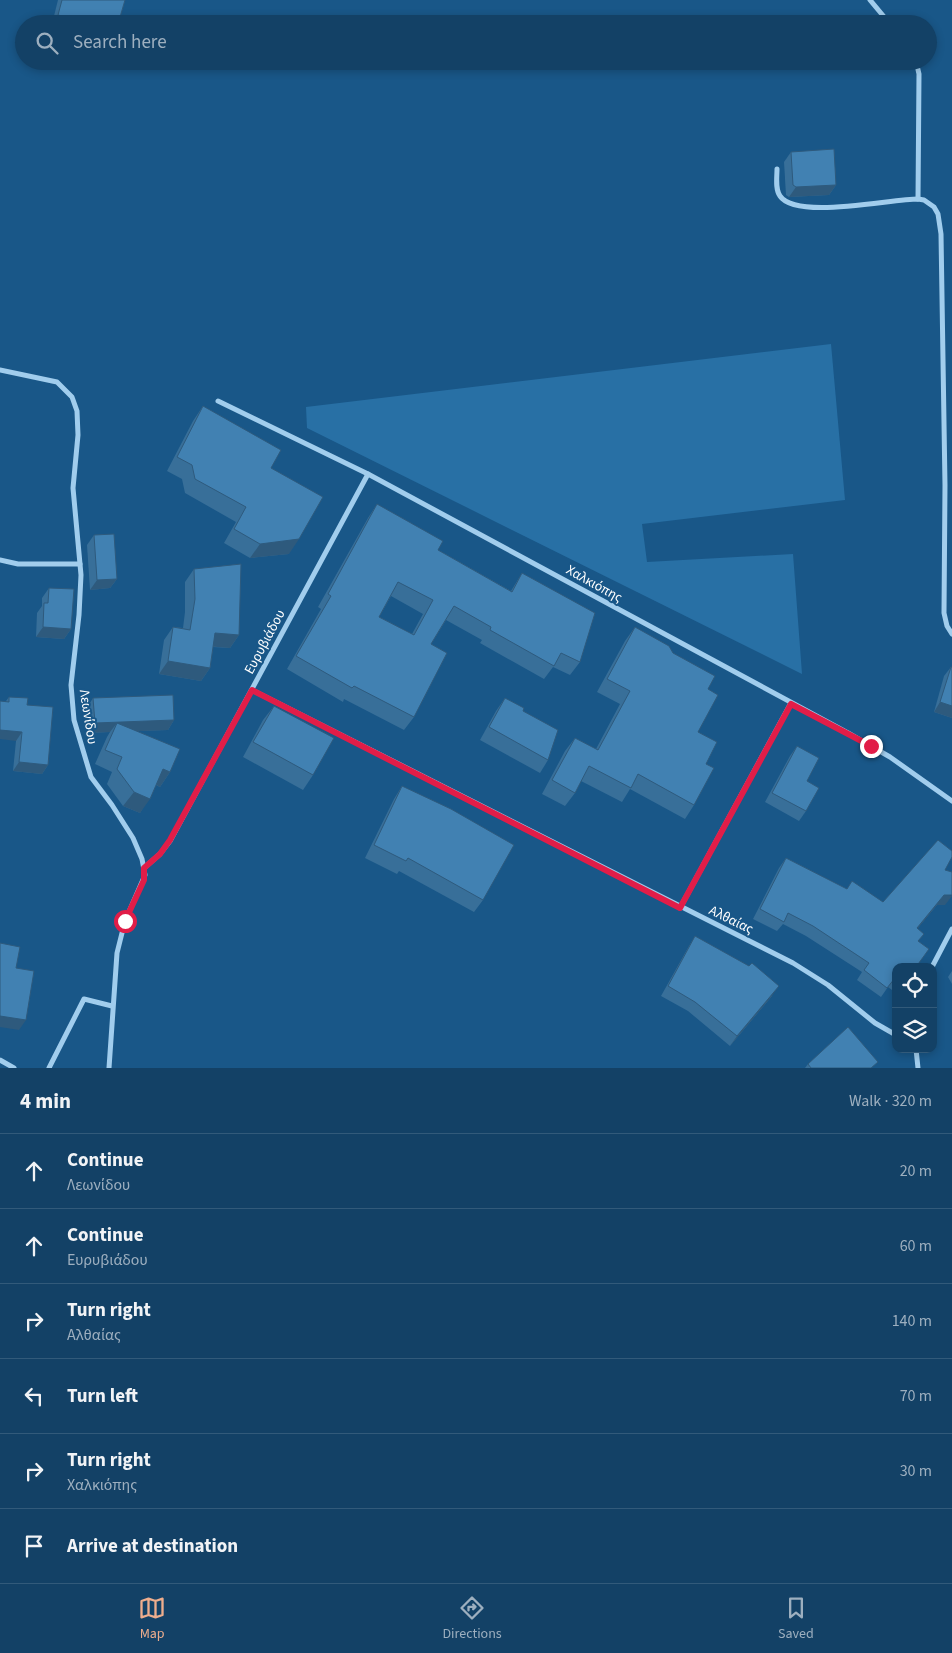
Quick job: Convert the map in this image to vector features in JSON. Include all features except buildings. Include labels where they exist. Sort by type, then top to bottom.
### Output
[{"type":"street","points":[[870,0],[882,15]]},
{"type":"street","points":[[918,70],[918,199]]},
{"type":"street","points":[[777,169],[777,188],[780,197],[800,206],[840,207],[918,199],[924,200],[934,207],[938,214],[941,234],[946,523],[944,613],[947,626],[952,634]]},
{"type":"street","name":"Λεωνίδου","points":[[0,370],[57,382],[65,389],[75,404],[78,435],[73,488],[80,564],[79,615],[71,701],[77,735],[91,777],[133,838],[144,868]]},
{"type":"street","name":"Χαλκιόπης","points":[[218,401],[368,474],[890,757],[952,801]]},
{"type":"street","name":"Ευρυβιάδου","points":[[144,868],[160,854],[170,840],[368,474]]},
{"type":"street","points":[[0,560],[18,564],[80,564]]},
{"type":"street","name":"Αλθαίας","points":[[252,690],[815,976],[875,1023],[892,1033]]},
{"type":"street","points":[[680,908],[791,704]]},
{"type":"street","points":[[109,1068],[112,1006],[120,937],[125,921],[144,880],[144,868]]},
{"type":"street","points":[[934,963],[952,928]]},
{"type":"street","points":[[49,1068],[84,998],[112,1006]]},
{"type":"street","points":[[916,1053],[918,1068]]},
{"type":"street","points":[[0,1060],[14,1068]]},
{"type":"shaded area","points":[[831,344],[845,500],[642,524],[647,562],[793,554],[802,674],[307,428],[306,407]]},
{"type":"route","points":[[125,921],[142,886],[145,874],[144,868],[160,854],[170,840],[252,690],[680,908],[791,704],[871,746]]}]
